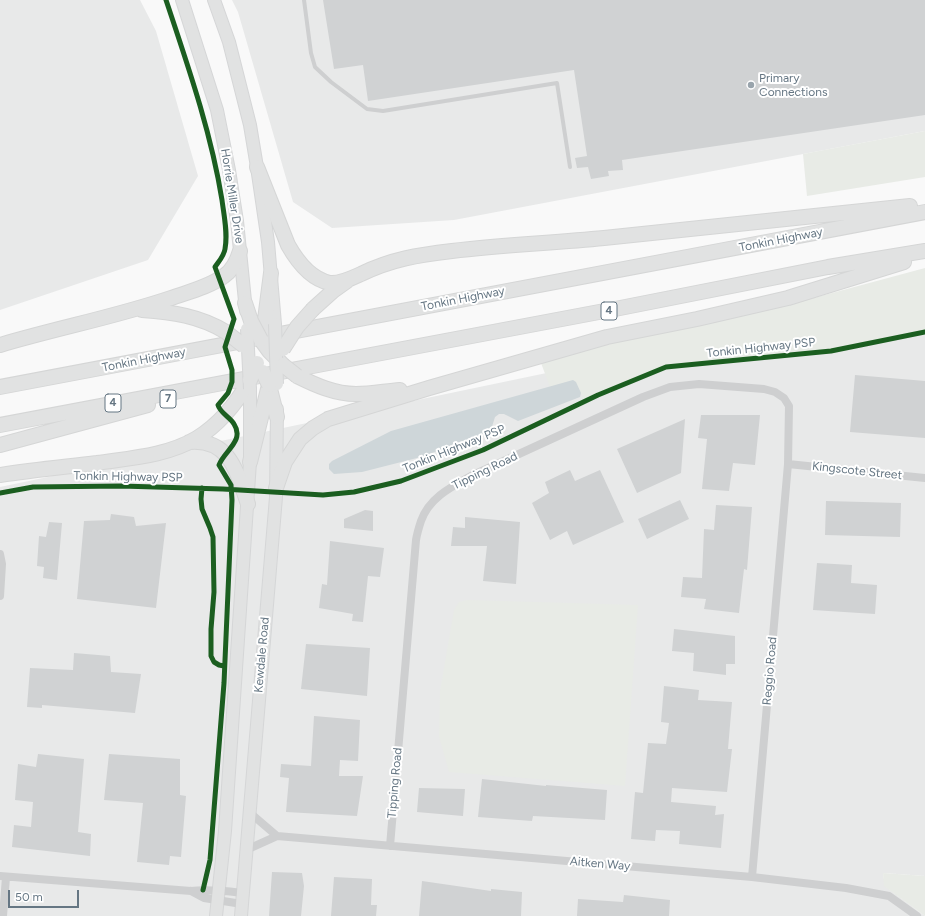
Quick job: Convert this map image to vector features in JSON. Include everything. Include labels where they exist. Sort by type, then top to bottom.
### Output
[{"type":"highway","points":[[257,167],[288,245],[301,266],[320,279],[331,283],[354,277],[377,266],[402,258],[452,251],[602,238],[925,205]]},
{"type":"highway","name":"Tonkin Highway","points":[[0,387],[925,212]]},
{"type":"highway","points":[[0,345],[136,309],[193,291],[219,280],[232,269],[240,251]]},
{"type":"highway","name":"4","points":[[0,425],[232,380],[925,251]]},
{"type":"highway","points":[[276,488],[285,462],[300,439],[313,428],[334,417],[429,388],[607,338],[788,298],[925,256]]},
{"type":"highway","points":[[0,475],[141,456],[166,451],[189,442],[210,429],[244,400],[250,380],[253,357],[262,342],[270,317],[271,273]]},
{"type":"highway","points":[[250,462],[271,392],[277,361],[290,338],[305,317],[333,291],[354,277]]},
{"type":"highway","points":[[245,303],[249,321],[262,342],[277,361],[297,376],[317,385],[340,392],[356,394],[429,388]]},
{"type":"highway","points":[[136,309],[179,314],[203,320],[218,327],[244,346],[263,372],[271,392],[277,417]]},
{"type":"highway","name":"7","points":[[0,445],[111,416],[232,380]]},
{"type":"highway","points":[[189,442],[206,442],[226,454],[235,467],[248,504]]},
{"type":"main road","name":"Horrie Miller Drive","points":[[182,0],[217,110],[237,221],[245,303]]},
{"type":"main road","points":[[214,0],[230,42],[246,109],[257,167],[271,273]]},
{"type":"main road","points":[[270,317],[277,361]]},
{"type":"main road","points":[[249,321],[253,357]]},
{"type":"main road","name":"Kewdale Road","points":[[216,916],[217,895],[225,831],[248,504],[250,462],[244,400]]},
{"type":"main road","name":"Kewdale Road","points":[[242,904],[276,488],[277,417]]},
{"type":"street","name":"Tipping Road","points":[[390,846],[416,540],[421,520],[432,501],[450,487],[471,476],[643,397],[670,387],[699,384],[764,389],[775,392],[784,398],[789,406],[788,464]]},
{"type":"street","name":"Kingscote Street","points":[[788,464],[925,478]]},
{"type":"street","name":"Reggio Road","points":[[752,877],[788,464]]},
{"type":"street","points":[[0,554],[2,564],[0,596]]},
{"type":"street","points":[[249,812],[277,836]]},
{"type":"street","name":"Aitken Way","points":[[246,850],[277,836],[752,877],[846,888],[889,896],[917,916]]},
{"type":"street","points":[[3,916],[3,877],[191,891],[204,898],[217,895],[242,904]]},
{"type":"lane","points":[[304,0],[311,53],[315,66],[331,82],[367,109],[383,111],[557,83],[570,167]]},
{"type":"shaded area","points":[[0,0],[140,0],[156,31],[198,176],[148,260],[0,310]]},
{"type":"shaded area","points":[[232,0],[925,0],[925,131],[454,220],[332,228],[293,202],[238,12]]},
{"type":"shaded area","points":[[925,131],[925,177],[807,196],[803,154]]},
{"type":"shaded area","points":[[925,268],[925,332],[831,351],[666,367],[585,401],[575,381],[550,387],[541,363],[614,341],[780,307]]},
{"type":"shaded area","points":[[925,308],[925,876],[883,873],[885,886],[925,916],[0,916],[0,487],[724,336]]},
{"type":"shaded area","points":[[573,380],[576,382],[581,393],[580,397],[518,421],[504,414],[499,414],[495,417],[490,433],[417,458],[362,472],[334,474],[329,469],[329,464],[332,461],[391,431]]},
{"type":"shaded area","points":[[467,600],[638,605],[625,786],[449,772],[439,737],[440,691],[454,610],[459,602]]},
{"type":"shaded area","points":[[883,873],[925,876],[925,916],[884,886]]},
{"type":"building","name":"Primary Connections","points":[[323,0],[925,0],[925,115],[622,160],[623,170],[608,171],[609,176],[591,179],[588,167],[577,168],[575,158],[587,156],[574,70],[368,101],[363,65],[334,69]]},
{"type":"building","points":[[855,375],[925,381],[925,438],[850,432]]},
{"type":"building","points":[[701,415],[760,415],[755,465],[733,463],[729,491],[702,489],[707,439],[698,438]]},
{"type":"building","points":[[685,419],[681,473],[637,493],[617,449]]},
{"type":"building","points":[[570,470],[575,481],[600,470],[624,522],[573,545],[567,531],[550,540],[532,503],[549,493],[545,482]]},
{"type":"building","points":[[680,500],[689,519],[647,539],[638,519]]},
{"type":"building","points":[[826,501],[901,503],[900,537],[825,535]]},
{"type":"building","points":[[716,505],[752,507],[747,570],[744,569],[739,613],[704,609],[706,599],[681,597],[683,577],[702,578],[704,529],[714,530]]},
{"type":"building","points":[[365,510],[373,511],[373,531],[344,528],[344,519]]},
{"type":"building","points":[[111,514],[134,517],[136,526],[166,523],[156,608],[77,599],[84,521],[110,520]]},
{"type":"building","points":[[465,517],[520,522],[516,584],[483,581],[487,546],[451,546],[453,527],[465,528]]},
{"type":"building","points":[[49,522],[62,523],[57,580],[43,578],[44,567],[37,566],[39,536],[46,537]]},
{"type":"building","points":[[330,541],[384,548],[380,577],[368,576],[363,622],[352,621],[353,614],[319,608],[322,584],[327,585]]},
{"type":"building","points":[[817,563],[852,565],[851,583],[877,585],[875,614],[813,610]]},
{"type":"building","points":[[674,629],[735,636],[735,664],[726,664],[726,675],[693,671],[694,653],[672,651]]},
{"type":"building","points":[[306,644],[370,648],[367,696],[301,689]]},
{"type":"building","points":[[74,653],[110,656],[111,672],[141,674],[135,713],[42,705],[42,708],[27,707],[30,668],[73,670]]},
{"type":"building","points":[[664,686],[699,690],[698,700],[732,702],[728,749],[732,749],[727,792],[672,788],[671,802],[716,806],[715,815],[724,814],[721,848],[679,844],[680,831],[656,830],[655,841],[631,839],[635,792],[643,793],[648,743],[666,744],[669,723],[661,722]]},
{"type":"building","points":[[314,716],[360,720],[358,761],[340,760],[339,776],[363,776],[357,816],[286,812],[289,778],[280,777],[281,764],[311,766]]},
{"type":"building","points":[[38,754],[84,759],[78,832],[91,834],[90,856],[12,847],[14,825],[31,827],[33,802],[15,800],[18,764],[36,767]]},
{"type":"building","points":[[109,754],[180,759],[180,795],[186,796],[181,857],[170,856],[169,865],[137,862],[143,803],[104,800]]},
{"type":"building","points":[[482,779],[546,786],[607,790],[605,820],[533,816],[532,821],[478,817]]},
{"type":"building","points":[[419,788],[465,789],[463,816],[417,812]]},
{"type":"building","points":[[272,872],[302,873],[304,886],[301,916],[269,916]]},
{"type":"building","points":[[334,877],[372,879],[371,905],[377,905],[376,916],[331,916]]},
{"type":"building","points":[[422,881],[491,891],[491,889],[522,892],[521,916],[419,916]]},
{"type":"building","points":[[624,895],[670,900],[669,916],[577,916],[578,899],[623,902]]},
{"type":"cycle path","points":[[166,0],[198,99],[212,149],[222,200],[226,231],[224,254],[215,267],[234,319],[225,347],[232,370],[232,382],[228,393],[218,405],[234,424],[237,430],[237,436],[219,465],[231,485],[232,500],[224,683],[210,860],[203,890]]},
{"type":"cycle path","name":"Tonkin Highway PSP","points":[[0,493],[33,487],[121,486],[223,489],[323,495],[354,492],[401,481],[483,450],[598,395],[666,367],[831,351],[925,332]]},
{"type":"cycle path","points":[[202,488],[202,509],[213,537],[214,592],[211,629],[211,656],[214,662],[224,666]]},
{"type":"place","name":"Primary Connections","points":[[751,85]]}]
